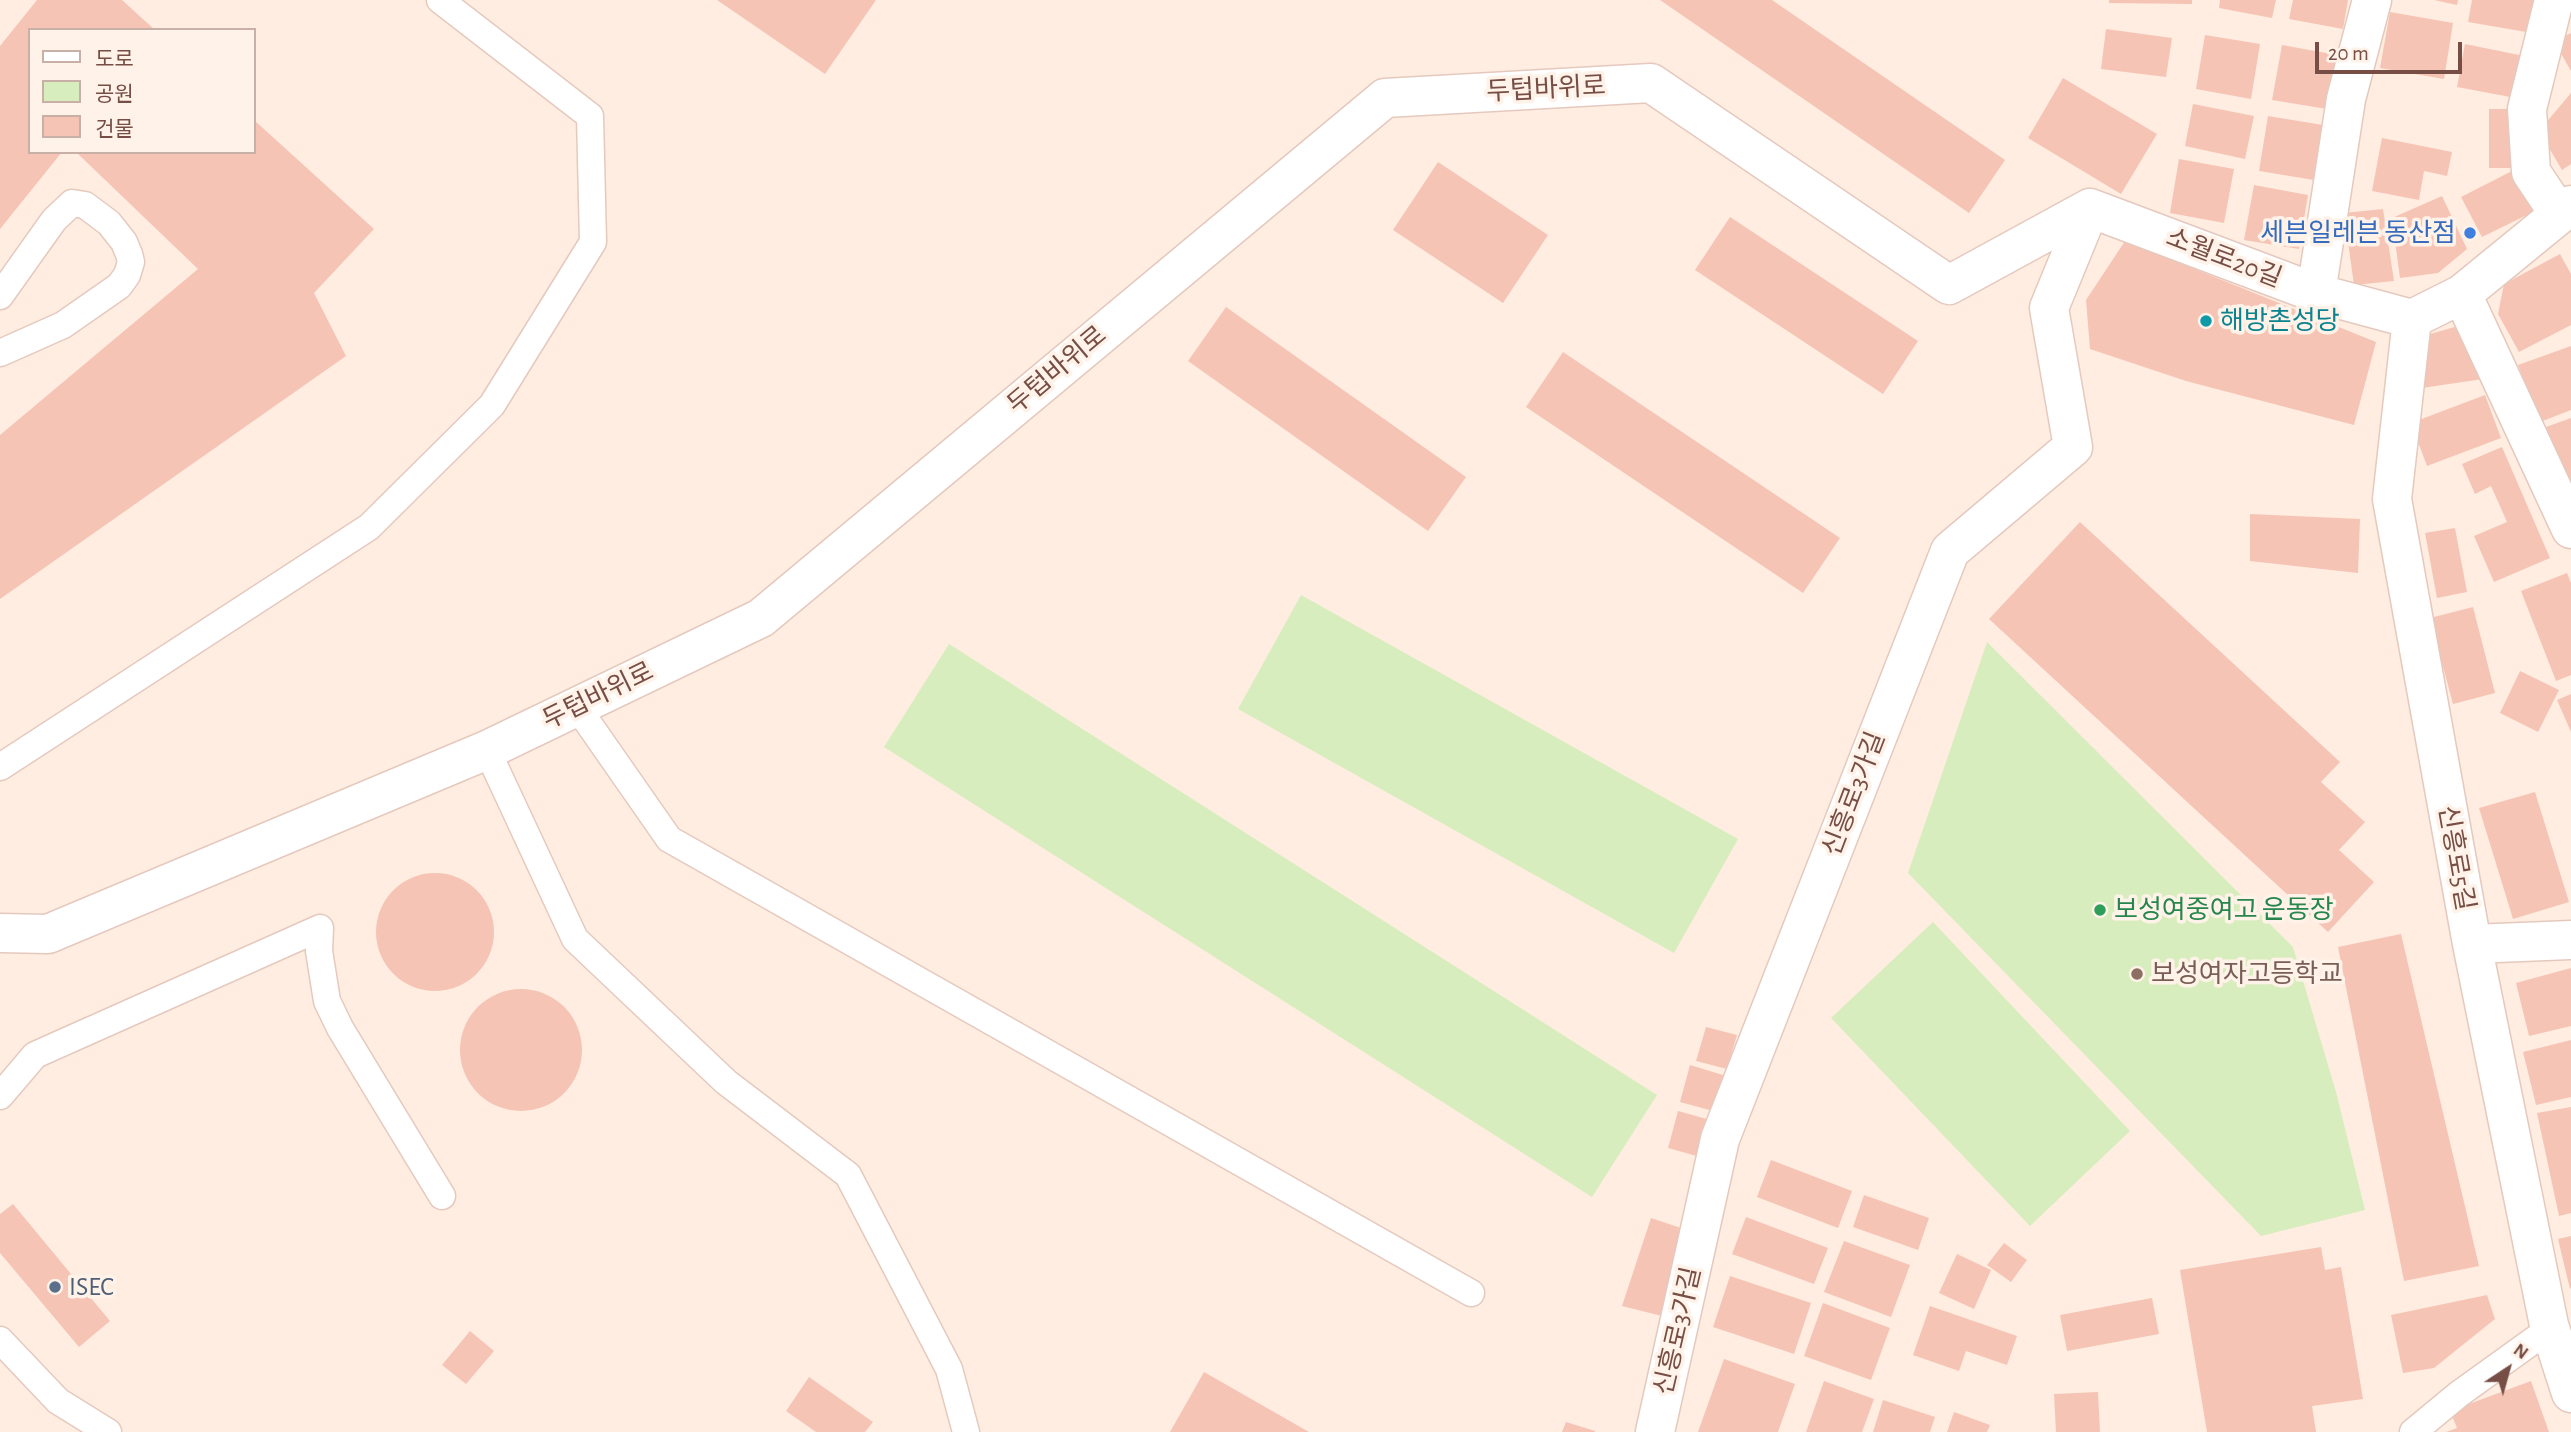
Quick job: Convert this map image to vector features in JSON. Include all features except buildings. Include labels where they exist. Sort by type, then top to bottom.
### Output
[{"type":"street","points":[[2316,293],[2346,99],[2372,0]]},
{"type":"street","points":[[2412,318],[2462,294],[2565,209],[2531,172],[2527,109],[2554,0]]},
{"type":"street","name":"두텁바위로","points":[[0,933],[48,934],[487,750],[761,618],[1385,98],[1651,83],[1949,285],[2090,208]]},
{"type":"street","name":"소월로20길","points":[[2090,208],[2316,293],[2412,318]]},
{"type":"street","name":"신흥로3가길","points":[[1655,1432],[1720,1139],[1950,551],[2073,447],[2049,308],[2090,208]]},
{"type":"street","points":[[2462,294],[2571,529]]},
{"type":"street","name":"신흥로5길","points":[[2412,318],[2392,499],[2545,1330],[2571,1393]]},
{"type":"street","points":[[2472,944],[2571,940]]},
{"type":"lane","points":[[0,767],[369,527],[492,405],[593,242],[590,116],[440,0]]},
{"type":"lane","points":[[0,296],[54,220],[72,204],[85,205],[109,223],[124,242],[129,254],[131,262],[127,275],[119,286],[64,325],[0,354]]},
{"type":"lane","points":[[577,706],[669,839],[1471,1293]]},
{"type":"lane","points":[[487,750],[575,939],[726,1082],[848,1175],[949,1369],[966,1432]]},
{"type":"lane","points":[[0,1096],[35,1055],[320,928],[318,951],[331,1010],[346,1040],[442,1196]]},
{"type":"lane","points":[[2413,1432],[2545,1330]]},
{"type":"lane","points":[[0,1340],[58,1401],[108,1432]]},
{"type":"green space","points":[[1301,595],[1738,839],[1674,953],[1238,709]]},
{"type":"green space","name":"보성여중여고 운동장","points":[[1987,642],[2293,947],[2336,1092],[2365,1210],[2261,1236],[1908,873]]},
{"type":"green space","points":[[949,644],[1657,1095],[1592,1197],[884,747]]},
{"type":"green space","points":[[1933,922],[2130,1131],[2030,1226],[1831,1018]]},
{"type":"place","name":"세븐일레븐 동산점","points":[[2470,233]]},
{"type":"place","name":"해방촌성당","points":[[2206,321]]},
{"type":"place","name":"보성여중여고 운동장","points":[[2100,910]]},
{"type":"place","name":"보성여자고등학교","points":[[2137,974]]},
{"type":"place","name":"ISEC","points":[[55,1287]]}]
